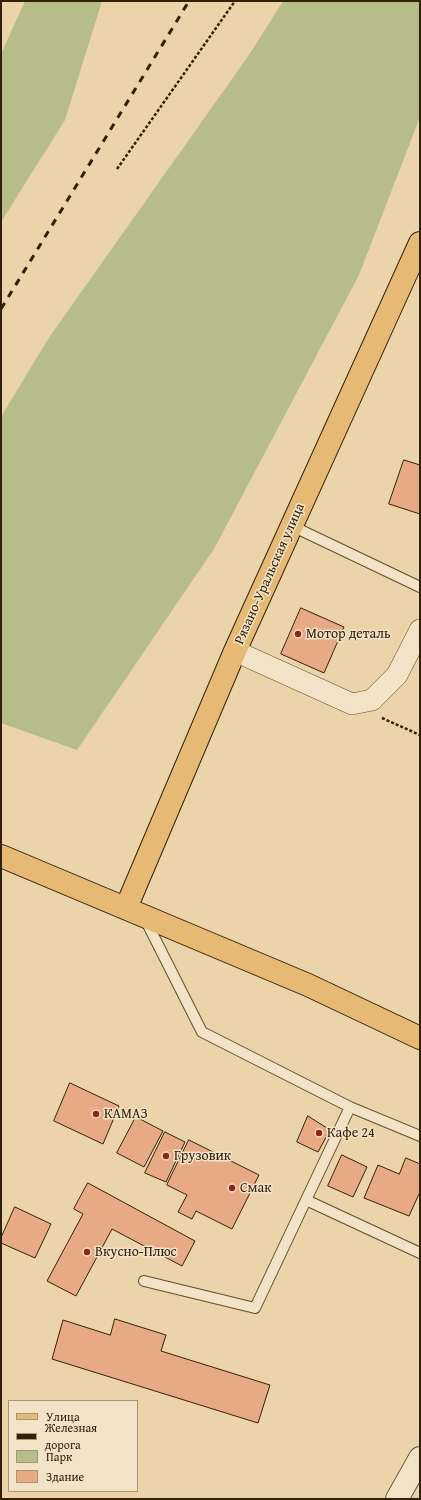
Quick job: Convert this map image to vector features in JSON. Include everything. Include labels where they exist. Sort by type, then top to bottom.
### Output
[{"type":"main road","name":"Рязано-Уральская улица","points":[[134,912],[235,651],[420,243]]},
{"type":"main road","points":[[1,856],[308,985],[420,1038]]},
{"type":"street","points":[[235,651],[352,704],[372,700],[397,675],[420,630]]},
{"type":"street","points":[[397,1499],[420,1458]]},
{"type":"lane","points":[[292,526],[420,587]]},
{"type":"lane","points":[[134,912],[202,1032],[350,1108],[420,1136]]},
{"type":"lane","points":[[144,1281],[255,1308],[350,1108]]},
{"type":"lane","points":[[306,1200],[420,1253]]},
{"type":"path","points":[[116,169],[235,1]]},
{"type":"path","points":[[352,704],[420,735]]},
{"type":"green space","points":[[25,1],[102,1],[65,120],[1,222],[1,54]]},
{"type":"green space","points":[[283,1],[420,1],[420,117],[359,275],[214,549],[77,750],[1,723],[1,417],[48,339],[251,52]]},
{"type":"building","points":[[404,460],[420,465],[420,514],[389,504]]},
{"type":"building","points":[[301,608],[344,627],[324,673],[281,654]]},
{"type":"building","points":[[70,1083],[119,1106],[103,1144],[54,1121]]},
{"type":"building","points":[[308,1116],[330,1130],[318,1152],[297,1142]]},
{"type":"building","points":[[136,1117],[163,1131],[144,1167],[117,1153]]},
{"type":"building","points":[[165,1132],[185,1142],[166,1182],[145,1173]]},
{"type":"building","points":[[189,1140],[259,1175],[232,1229],[196,1211],[192,1219],[178,1212],[187,1195],[167,1185]]},
{"type":"building","points":[[342,1155],[367,1167],[353,1197],[328,1186]]},
{"type":"building","points":[[406,1158],[420,1164],[420,1194],[409,1216],[364,1198],[378,1165],[399,1174]]},
{"type":"building","points":[[88,1183],[195,1241],[182,1266],[112,1229],[76,1296],[47,1281],[83,1214],[74,1209]]},
{"type":"building","points":[[15,1207],[51,1224],[35,1258],[1,1243],[1,1238]]},
{"type":"building","points":[[115,1319],[166,1335],[161,1351],[270,1385],[258,1423],[52,1359],[63,1320],[110,1335]]},
{"type":"railway","points":[[1,309],[189,1]]},
{"type":"place","name":"Мотор деталь","points":[[298,634]]},
{"type":"place","name":"КАМАЗ","points":[[96,1114]]},
{"type":"place","name":"Кафе 24","points":[[319,1133]]},
{"type":"place","name":"Грузовик","points":[[166,1156]]},
{"type":"place","name":"Смак","points":[[232,1188]]},
{"type":"place","name":"Вкусно-Плюс","points":[[87,1252]]}]
